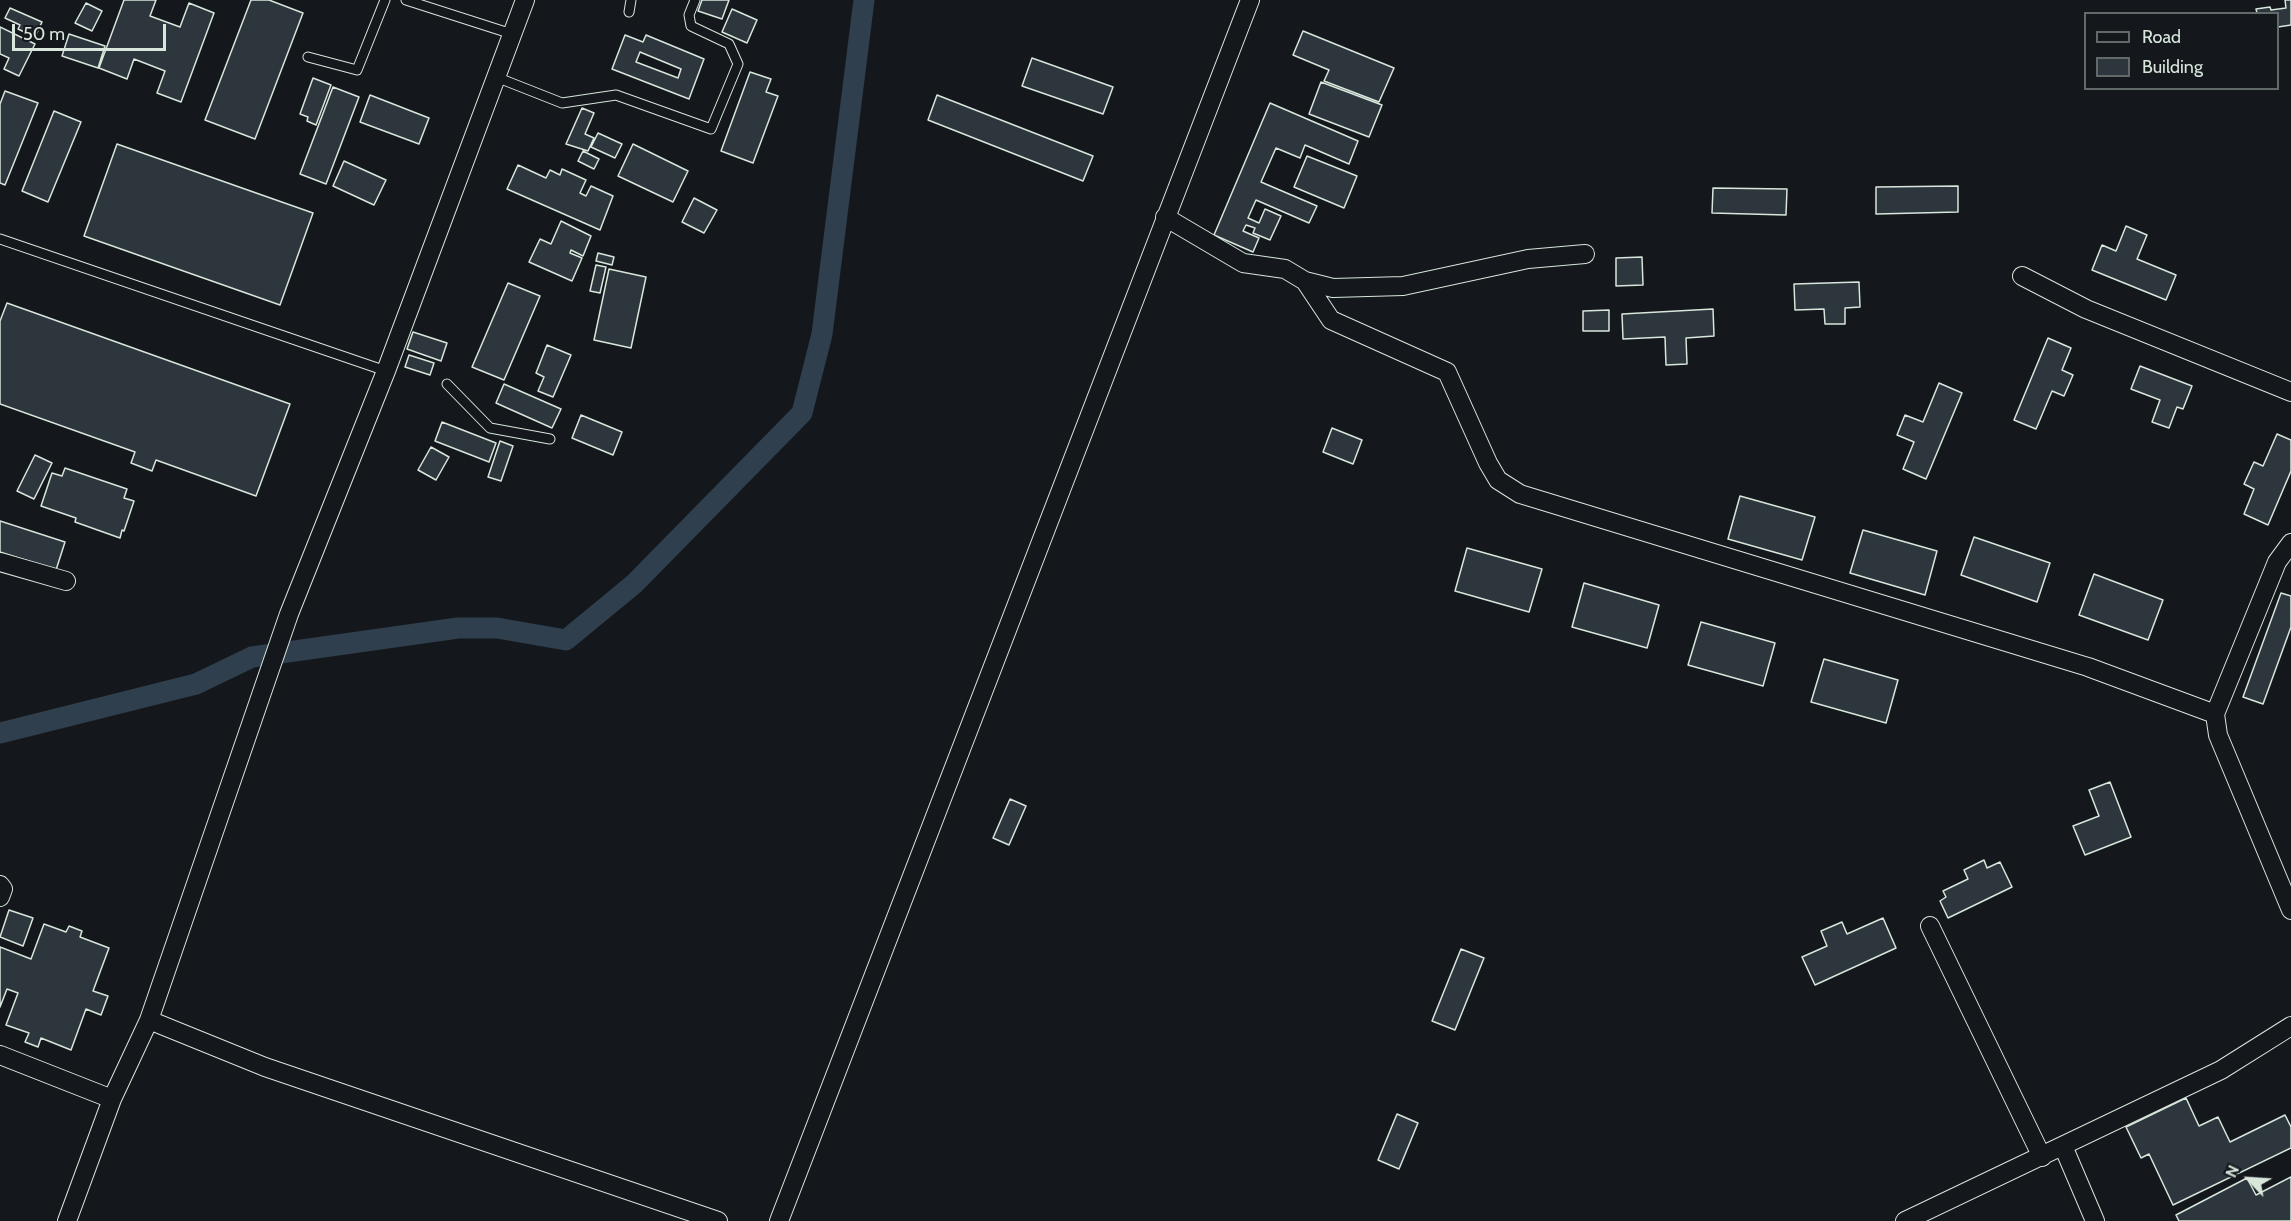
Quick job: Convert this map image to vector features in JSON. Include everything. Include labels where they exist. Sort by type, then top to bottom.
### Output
[{"type":"street","points":[[67,1221],[112,1099],[149,1020],[289,614],[386,370],[525,0]]},
{"type":"street","points":[[779,1221],[1250,0]]},
{"type":"street","points":[[1165,217],[1243,263],[1285,269],[1305,281],[1333,288],[1403,286],[1528,259],[1585,254]]},
{"type":"street","points":[[2022,276],[2086,309],[2291,392]]},
{"type":"street","points":[[1305,281],[1331,320],[1447,372],[1498,480],[1520,494],[2088,667],[2215,714]]},
{"type":"street","points":[[2291,543],[2277,562],[2215,714],[2218,735],[2291,910]]},
{"type":"street","points":[[0,562],[66,581]]},
{"type":"street","points":[[0,885],[3,889],[0,897]]},
{"type":"street","points":[[1930,926],[2042,1157]]},
{"type":"street","points":[[149,1020],[265,1067],[718,1221]]},
{"type":"street","points":[[1905,1221],[2221,1070],[2291,1026]]},
{"type":"street","points":[[0,1055],[112,1099]]},
{"type":"street","points":[[2063,1146],[2095,1221]]},
{"type":"lane","points":[[308,57],[357,70],[386,0]]},
{"type":"lane","points":[[406,0],[512,34]]},
{"type":"lane","points":[[629,12],[631,0]]},
{"type":"lane","points":[[496,77],[562,103],[616,95],[711,129],[738,64],[729,44],[691,26],[689,15],[695,0]]},
{"type":"lane","points":[[0,239],[386,370]]},
{"type":"lane","points":[[447,384],[490,428],[550,439]]},
{"type":"building","points":[[124,0],[156,0],[150,16],[180,27],[189,3],[214,13],[181,102],[157,93],[165,71],[134,59],[127,79],[99,68]]},
{"type":"building","points":[[251,0],[269,0],[303,13],[255,139],[205,120]]},
{"type":"building","points":[[702,0],[729,0],[722,19],[698,11]]},
{"type":"building","points":[[2285,0],[2291,0],[2291,25],[2279,27],[2279,12],[2257,12],[2256,9],[2270,7],[2271,10],[2286,8]]},
{"type":"building","points":[[86,3],[102,11],[92,31],[75,23]]},
{"type":"building","points":[[10,8],[42,22],[35,37],[18,29],[20,25],[5,18]]},
{"type":"building","points":[[732,9],[757,20],[747,43],[722,32]]},
{"type":"building","points":[[0,27],[35,44],[19,76],[4,69],[9,58],[0,54]]},
{"type":"building","points":[[1303,31],[1394,68],[1379,102],[1324,81],[1329,70],[1293,55]]},
{"type":"building","points":[[69,34],[105,46],[98,68],[62,56]]},
{"type":"building","points":[[625,35],[643,42],[646,35],[704,59],[689,99],[612,69]],"holes":[[[640,52],[681,69],[678,78],[636,62]]]},
{"type":"building","points":[[1032,58],[1113,87],[1103,114],[1022,86]]},
{"type":"building","points":[[750,72],[771,79],[766,92],[778,96],[753,163],[721,151]]},
{"type":"building","points":[[313,78],[331,85],[316,125],[307,121],[308,117],[300,114]]},
{"type":"building","points":[[1321,82],[1382,105],[1369,137],[1309,114]]},
{"type":"building","points":[[333,87],[359,97],[326,184],[300,174]]},
{"type":"building","points":[[5,91],[38,103],[5,185],[0,183],[0,104]]},
{"type":"building","points":[[370,95],[429,118],[419,144],[360,122]]},
{"type":"building","points":[[937,95],[1093,156],[1083,181],[928,120]]},
{"type":"building","points":[[1270,103],[1358,141],[1349,164],[1305,145],[1300,158],[1276,148],[1261,182],[1317,206],[1309,223],[1256,200],[1248,218],[1259,223],[1265,209],[1281,216],[1270,240],[1253,233],[1255,228],[1246,225],[1243,231],[1259,238],[1253,252],[1214,235]]},
{"type":"building","points":[[582,108],[594,113],[585,134],[594,138],[588,151],[566,144]]},
{"type":"building","points":[[54,111],[81,122],[48,202],[22,191]]},
{"type":"building","points":[[598,133],[622,144],[615,158],[591,147]]},
{"type":"building","points":[[117,144],[313,213],[280,305],[84,236]]},
{"type":"building","points":[[633,144],[688,171],[673,202],[618,176]]},
{"type":"building","points":[[583,151],[599,159],[594,169],[578,161]]},
{"type":"building","points":[[1307,156],[1357,176],[1344,208],[1294,187]]},
{"type":"building","points":[[344,161],[386,180],[374,205],[333,186]]},
{"type":"building","points":[[518,165],[546,178],[550,170],[560,175],[562,169],[586,180],[580,193],[586,196],[591,186],[613,196],[600,230],[507,189]]},
{"type":"building","points":[[1958,186],[1958,212],[1876,214],[1876,187]]},
{"type":"building","points":[[1713,188],[1787,189],[1786,215],[1712,213]]},
{"type":"building","points":[[694,198],[717,210],[704,233],[682,222]]},
{"type":"building","points":[[561,221],[591,236],[583,256],[571,250],[570,253],[582,258],[572,281],[529,262],[540,239],[551,244]]},
{"type":"building","points":[[2126,226],[2147,235],[2137,259],[2176,275],[2166,300],[2092,270],[2102,245],[2116,251]]},
{"type":"building","points":[[598,253],[614,257],[612,265],[596,261]]},
{"type":"building","points":[[1642,257],[1643,285],[1616,286],[1616,258]]},
{"type":"building","points":[[596,265],[606,267],[600,293],[590,291]]},
{"type":"building","points":[[609,269],[646,277],[631,348],[594,340]]},
{"type":"building","points":[[1859,282],[1860,307],[1845,308],[1845,324],[1825,324],[1824,309],[1795,310],[1794,284]]},
{"type":"building","points":[[508,283],[540,296],[504,380],[472,367]]},
{"type":"building","points":[[7,303],[290,404],[256,496],[156,460],[152,471],[131,463],[135,452],[0,404],[0,321]]},
{"type":"building","points":[[1713,309],[1714,336],[1686,338],[1687,364],[1666,365],[1665,337],[1623,339],[1622,314]]},
{"type":"building","points":[[1609,310],[1609,331],[1583,331],[1583,311]]},
{"type":"building","points":[[413,332],[447,343],[441,361],[407,349]]},
{"type":"building","points":[[2048,338],[2071,348],[2062,370],[2073,375],[2064,396],[2052,391],[2036,429],[2014,420]]},
{"type":"building","points":[[547,345],[571,355],[553,397],[538,391],[544,377],[536,373]]},
{"type":"building","points":[[409,355],[434,363],[430,375],[405,367]]},
{"type":"building","points":[[2140,366],[2192,386],[2183,409],[2177,407],[2169,428],[2152,422],[2160,400],[2131,389]]},
{"type":"building","points":[[1939,383],[1962,393],[1926,479],[1903,469],[1914,442],[1897,435],[1905,415],[1923,422]]},
{"type":"building","points":[[504,384],[561,409],[552,428],[496,403]]},
{"type":"building","points":[[581,415],[622,432],[613,455],[572,438]]},
{"type":"building","points":[[442,422],[496,443],[489,462],[435,441]]},
{"type":"building","points":[[1332,428],[1362,440],[1353,464],[1323,452]]},
{"type":"building","points":[[2277,434],[2291,440],[2291,471],[2268,525],[2244,514],[2254,489],[2244,484],[2254,462],[2263,466]]},
{"type":"building","points":[[500,441],[513,446],[501,481],[488,477]]},
{"type":"building","points":[[431,447],[449,457],[436,480],[418,470]]},
{"type":"building","points":[[35,455],[52,463],[34,499],[17,491]]},
{"type":"building","points":[[65,468],[127,489],[124,498],[134,501],[120,538],[75,522],[76,518],[41,506],[52,473],[62,476]]},
{"type":"building","points":[[1740,496],[1815,517],[1802,560],[1728,539]]},
{"type":"building","points":[[0,521],[65,542],[56,570],[0,552]]},
{"type":"building","points":[[1863,530],[1937,551],[1925,595],[1850,573]]},
{"type":"building","points":[[1974,537],[2050,563],[2037,602],[1961,575]]},
{"type":"building","points":[[1467,548],[1542,569],[1529,612],[1455,591]]},
{"type":"building","points":[[2094,574],[2163,600],[2148,640],[2079,615]]},
{"type":"building","points":[[1584,583],[1659,605],[1647,648],[1572,627]]},
{"type":"building","points":[[2281,593],[2291,596],[2291,627],[2263,704],[2243,697]]},
{"type":"building","points":[[1701,622],[1775,643],[1763,686],[1688,665]]},
{"type":"building","points":[[1824,659],[1898,680],[1886,723],[1811,702]]},
{"type":"building","points":[[2110,782],[2131,837],[2085,855],[2073,826],[2099,816],[2089,790]]},
{"type":"building","points":[[1010,799],[1026,806],[1009,845],[993,838]]},
{"type":"building","points":[[1984,860],[1987,868],[2000,862],[2012,887],[1948,918],[1940,901],[1946,897],[1943,891],[1968,879],[1964,870]]},
{"type":"building","points":[[9,910],[33,918],[23,946],[0,937]]},
{"type":"building","points":[[1883,918],[1896,948],[1815,985],[1802,957],[1827,946],[1821,931],[1842,922],[1847,934]]},
{"type":"building","points":[[44,924],[66,932],[69,926],[82,931],[80,937],[109,948],[93,991],[108,996],[101,1015],[86,1009],[71,1050],[41,1038],[38,1047],[25,1042],[29,1033],[6,1025],[18,993],[7,989],[0,1007],[0,947],[31,959]]},
{"type":"building","points":[[1461,949],[1484,958],[1455,1030],[1432,1021]]},
{"type":"building","points":[[2186,1098],[2199,1126],[2218,1117],[2230,1142],[2285,1115],[2291,1127],[2291,1148],[2173,1205],[2149,1154],[2141,1158],[2126,1127]]},
{"type":"building","points":[[1397,1114],[1418,1123],[1399,1169],[1378,1160]]},
{"type":"building","points":[[2291,1177],[2291,1221],[2179,1221],[2176,1215],[2247,1178],[2256,1195]]},
{"type":"waterway","points":[[0,733],[196,684],[252,657],[458,628],[497,628],[566,640],[634,584],[802,413],[822,334],[864,0]]}]
